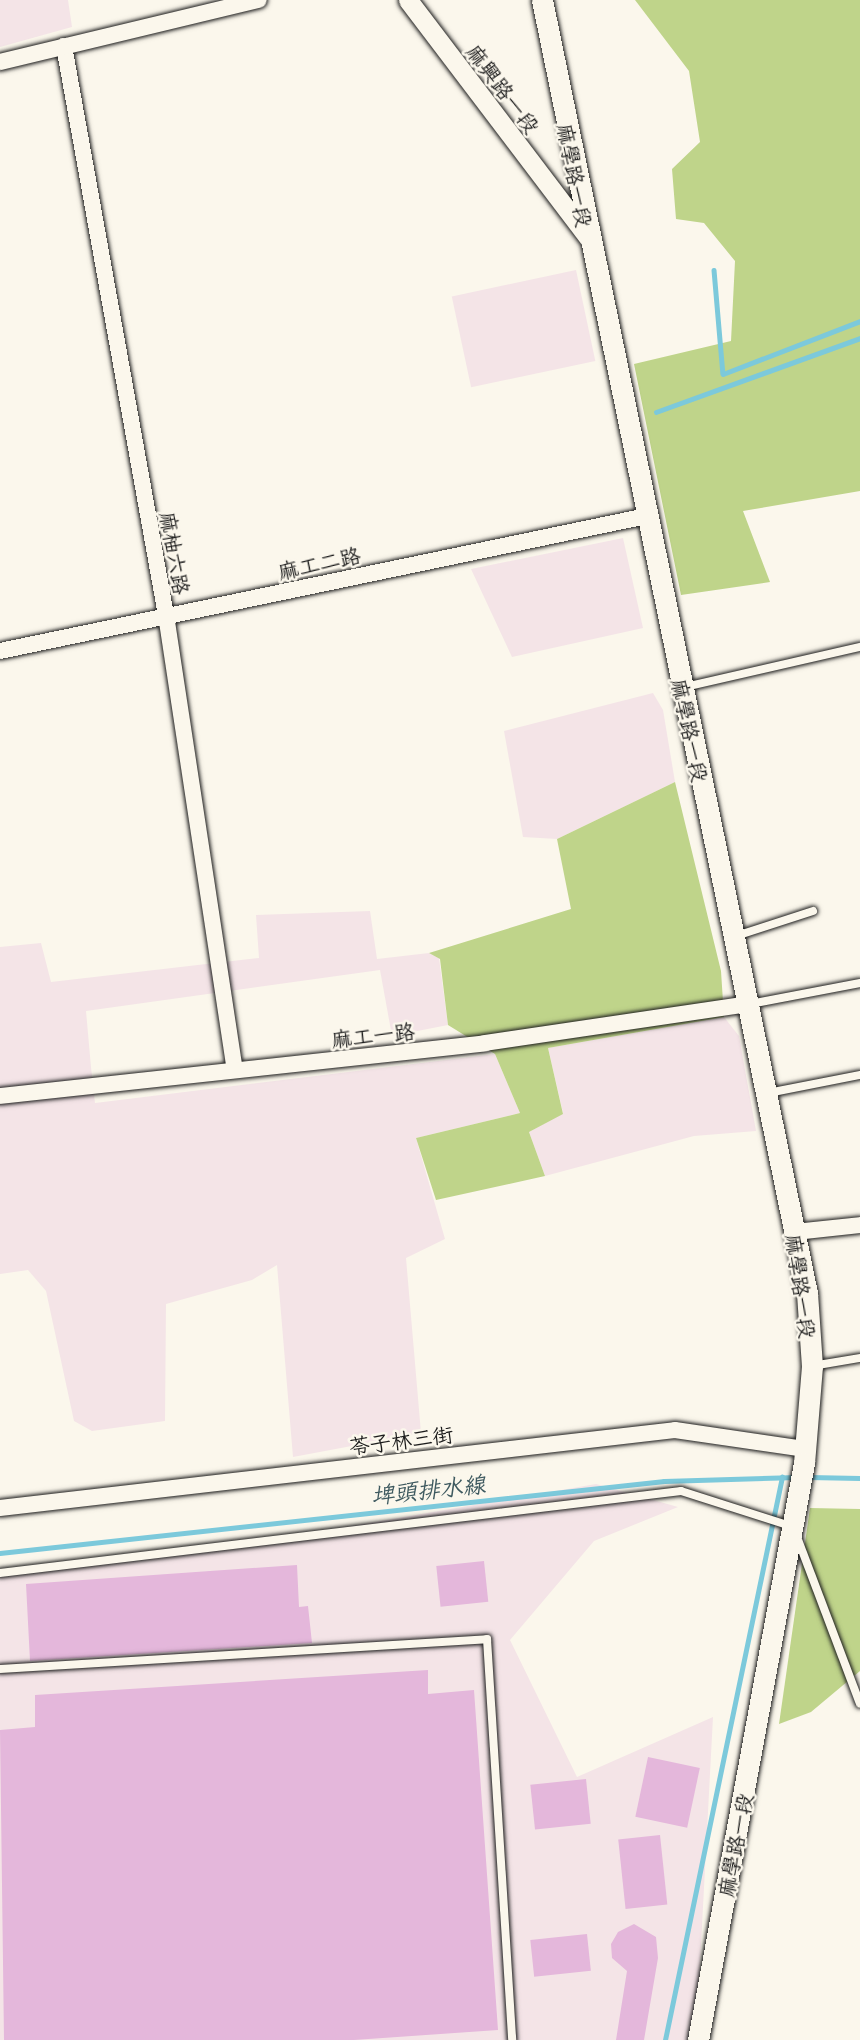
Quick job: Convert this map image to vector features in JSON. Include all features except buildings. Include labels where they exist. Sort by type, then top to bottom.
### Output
[{"type":"main road","name":"麻學路一段","points":[[542,0],[588,237],[768,1093],[795,1232],[812,1366],[805,1456],[698,2040]]},
{"type":"street","points":[[0,62],[259,0]]},
{"type":"street","name":"麻興路一段","points":[[408,0],[588,237]]},
{"type":"street","name":"麻柚六路","points":[[64,46],[166,615],[235,1070]]},
{"type":"street","name":"麻工二路","points":[[0,651],[647,516]]},
{"type":"street","name":"麻工一路","points":[[0,1096],[485,1043],[750,1004]]},
{"type":"street","points":[[795,1232],[860,1225]]},
{"type":"street","name":"苓子林三街","points":[[0,1508],[675,1430],[805,1456]]},
{"type":"lane","points":[[682,688],[860,647]]},
{"type":"lane","points":[[736,936],[813,911]]},
{"type":"lane","points":[[750,1004],[860,983]]},
{"type":"lane","points":[[768,1093],[860,1075]]},
{"type":"lane","points":[[812,1366],[860,1358]]},
{"type":"lane","points":[[0,1573],[681,1491],[792,1526],[860,1704]]},
{"type":"lane","points":[[0,1669],[486,1639],[512,2040]]},
{"type":"shaded area","points":[[0,0],[68,0],[72,27],[0,47]]},
{"type":"shaded area","points":[[576,270],[595,361],[471,387],[452,296]]},
{"type":"shaded area","points":[[623,538],[643,628],[512,657],[471,569]]},
{"type":"shaded area","points":[[653,693],[663,710],[675,782],[557,839],[523,837],[504,731]]},
{"type":"shaded area","points":[[370,911],[377,959],[429,953],[439,958],[448,1025],[392,1036],[380,970],[86,1011],[91,1067],[95,1103],[495,1054],[520,1113],[416,1138],[445,1239],[406,1258],[421,1433],[293,1457],[277,1265],[252,1280],[166,1304],[165,1421],[92,1431],[74,1421],[46,1291],[28,1270],[0,1274],[0,947],[41,943],[51,982],[259,958],[256,915]]},
{"type":"shaded area","points":[[724,1017],[739,1036],[756,1131],[694,1136],[545,1176],[529,1132],[563,1113],[548,1048]]},
{"type":"shaded area","points":[[596,1484],[678,1507],[594,1541],[510,1640],[577,1777],[713,1717],[696,2040],[0,2040],[0,1570],[276,1539]]},
{"type":"green space","points":[[635,0],[860,0],[860,491],[743,511],[770,582],[681,595],[634,364],[731,341],[735,261],[704,223],[676,219],[672,169],[700,142],[689,71]]},
{"type":"green space","points":[[675,782],[721,971],[724,1017],[548,1048],[563,1114],[529,1132],[545,1176],[436,1200],[416,1138],[520,1113],[495,1054],[448,1025],[440,959],[429,953],[571,909],[557,839]]},
{"type":"green space","points":[[810,1508],[860,1509],[860,1671],[811,1712],[779,1724]]},
{"type":"waterway","points":[[714,270],[723,374],[860,321]]},
{"type":"waterway","points":[[656,412],[860,338]]},
{"type":"waterway","points":[[665,2040],[782,1477]]},
{"type":"waterway","name":"埤頭排水線","points":[[0,1553],[664,1481],[797,1477]]},
{"type":"waterway","name":"埤頭排水線","points":[[809,1477],[860,1478]]}]
